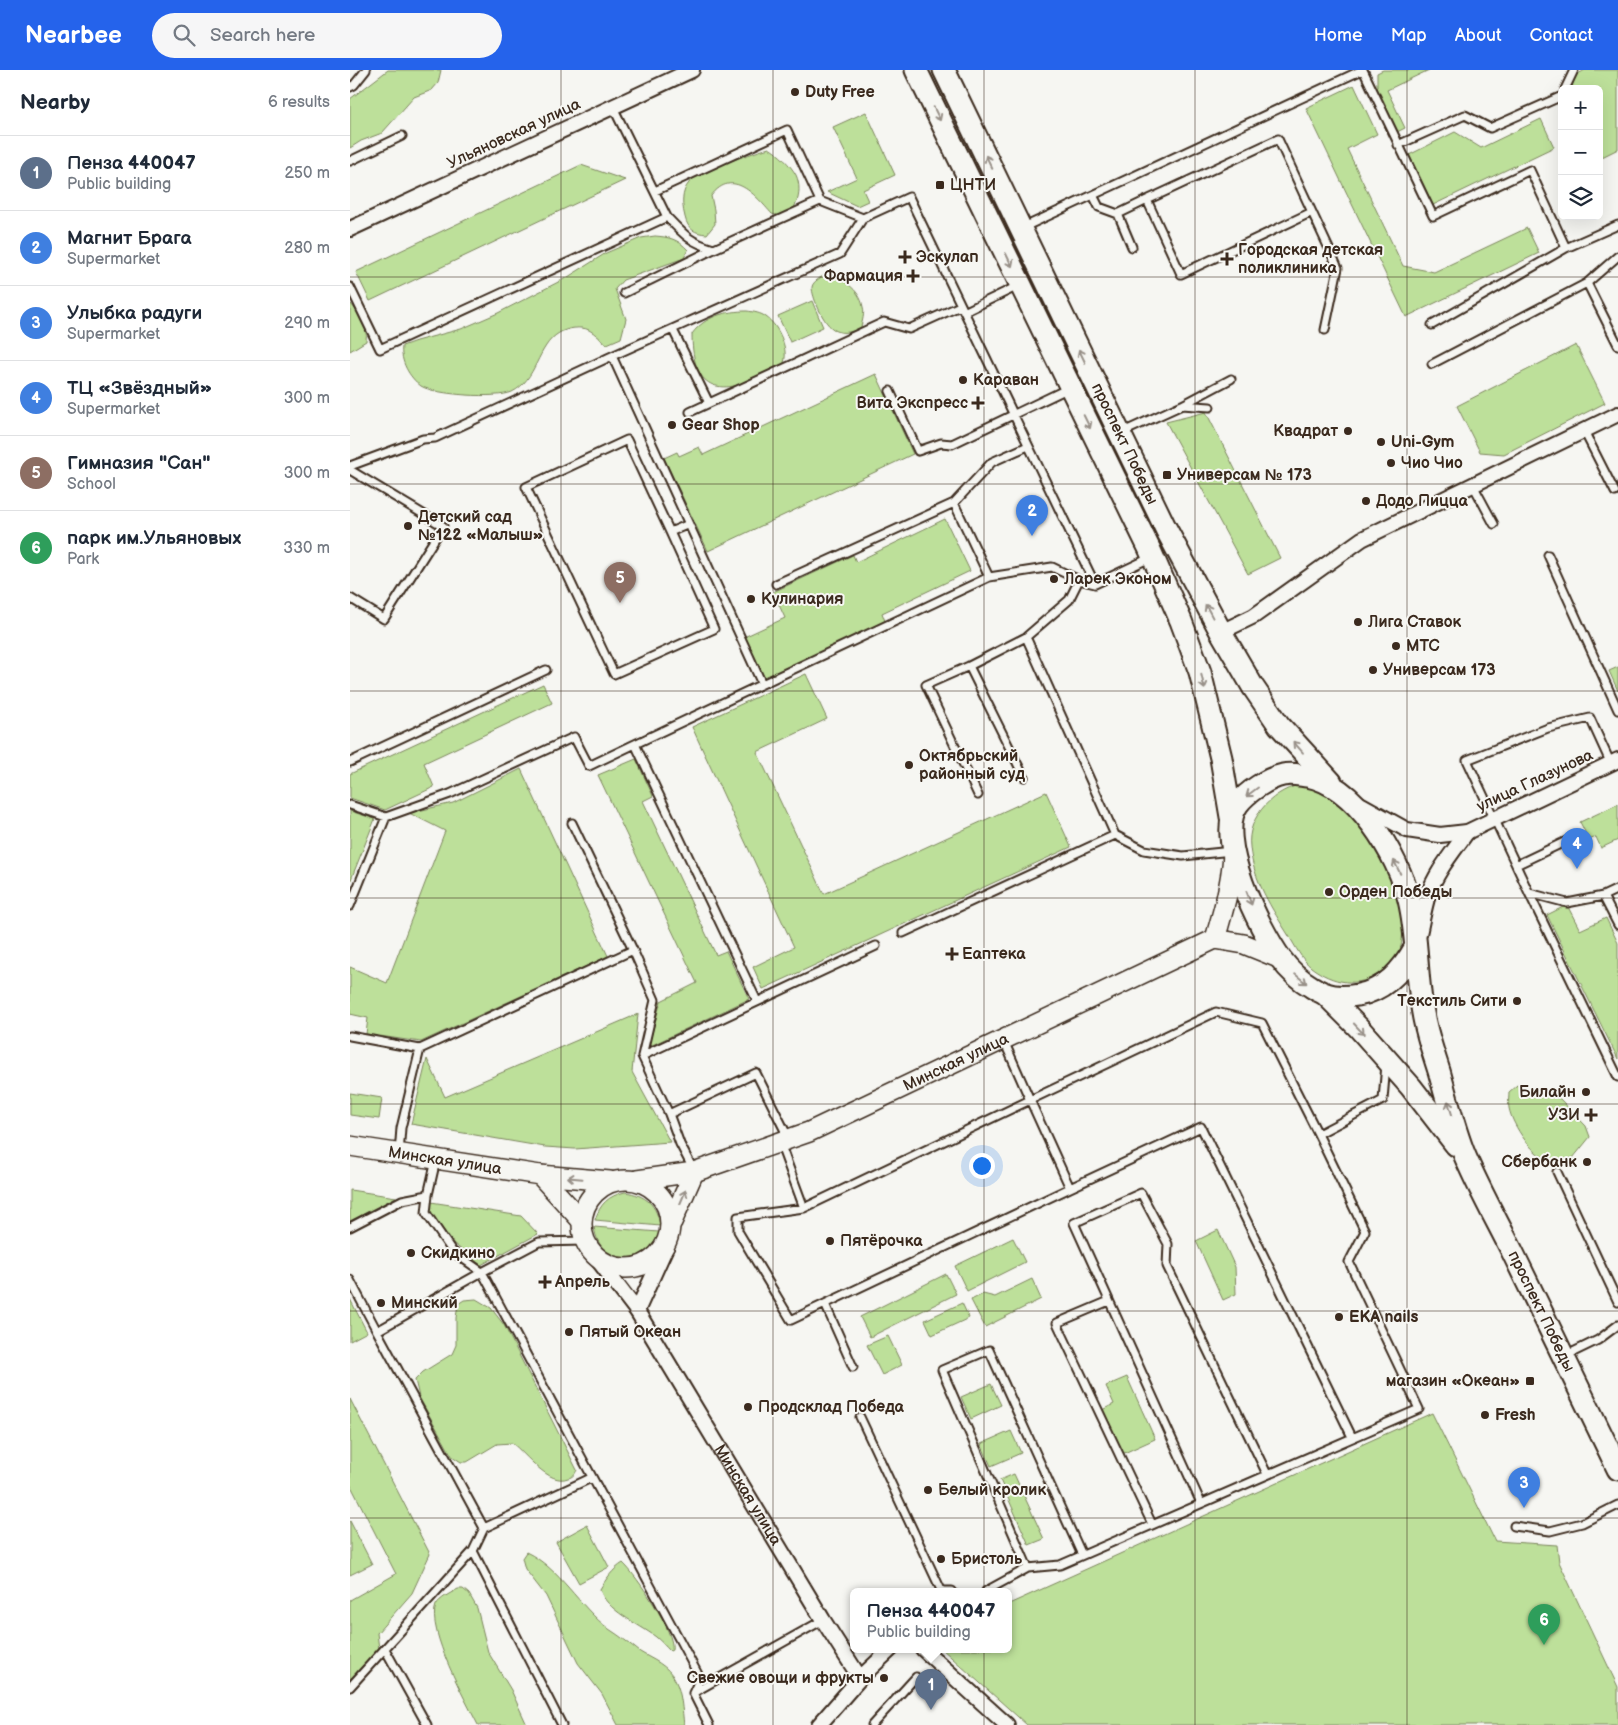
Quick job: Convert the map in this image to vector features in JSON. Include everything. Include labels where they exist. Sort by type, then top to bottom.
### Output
[{"type":"main road","name":"проспект Победы","points":[[916,70],[1153,557],[1181,621],[1200,672],[1220,758],[1231,817],[1230,834],[1233,851],[1253,909],[1281,959],[1300,978],[1325,994],[1386,1059],[1464,1155]]},
{"type":"main road","name":"проспект Победы","points":[[944,70],[1120,434],[1221,632],[1253,687],[1279,725],[1307,757],[1372,824],[1401,874],[1409,898],[1414,924],[1423,1015],[1464,1155],[1618,1469]]},
{"type":"main road","points":[[1231,817],[1238,804],[1252,792],[1282,775],[1296,774],[1312,777],[1344,794]]},
{"type":"main road","points":[[1233,851],[1231,874],[1223,913],[1215,939],[1244,944],[1281,959]]},
{"type":"main road","name":"Минская улица","points":[[637,1180],[694,1172],[785,1141],[1004,1040],[1215,939]]},
{"type":"main road","points":[[1325,994],[1347,997],[1372,992],[1383,986],[1406,965],[1415,948]]},
{"type":"main road","name":"Минская улица","points":[[350,1146],[540,1175],[610,1181]]},
{"type":"main road","points":[[672,1222],[662,1195],[637,1180],[610,1181],[589,1198],[581,1220],[584,1241],[598,1260],[621,1269],[647,1265],[666,1247],[672,1222],[694,1172]]},
{"type":"main road","points":[[540,1175],[581,1220]]},
{"type":"street","name":"Ульяновская улица","points":[[350,229],[692,70]]},
{"type":"street","points":[[1221,632],[1262,611],[1362,539],[1618,414]]},
{"type":"street","name":"улица Глазунова","points":[[1344,794],[1407,830],[1440,835],[1468,832],[1614,762]]},
{"type":"street","name":"улица Глазунова","points":[[1415,948],[1428,895],[1442,867],[1468,832]]},
{"type":"street","points":[[637,1311],[666,1247]]},
{"type":"street","name":"Минская улица","points":[[598,1260],[637,1311],[822,1620],[860,1678]]},
{"type":"street","points":[[818,1725],[860,1678],[887,1653]]},
{"type":"street","points":[[927,1653],[1007,1725]]},
{"type":"lane","points":[[350,87],[354,85],[366,70]]},
{"type":"lane","points":[[1021,228],[1362,70],[1433,216],[1530,170],[1566,248]]},
{"type":"lane","points":[[1567,85],[1574,70]]},
{"type":"lane","points":[[1398,145],[1466,115],[1490,128],[1558,98]]},
{"type":"lane","points":[[613,106],[667,217],[684,236],[714,249]]},
{"type":"lane","points":[[655,191],[786,130],[820,201],[863,218]]},
{"type":"lane","points":[[350,162],[402,136]]},
{"type":"lane","points":[[1093,195],[1099,208],[1118,214],[1278,139],[1338,268],[1325,330]]},
{"type":"lane","points":[[350,468],[423,438],[435,438],[840,254],[863,218],[909,197],[1095,584]]},
{"type":"lane","points":[[1148,200],[1181,274],[1312,212]]},
{"type":"lane","points":[[624,293],[714,249],[820,201]]},
{"type":"lane","points":[[1118,214],[1132,247]]},
{"type":"lane","points":[[350,287],[380,349],[667,217]]},
{"type":"lane","points":[[1432,325],[1566,248],[1618,225]]},
{"type":"lane","points":[[1432,364],[1588,283],[1618,256]]},
{"type":"lane","points":[[1588,283],[1618,345]]},
{"type":"lane","points":[[690,412],[884,322],[908,329],[1021,285]]},
{"type":"lane","points":[[673,330],[709,403]]},
{"type":"lane","points":[[612,356],[762,684]]},
{"type":"lane","points":[[1120,434],[1182,405],[1231,379]]},
{"type":"lane","points":[[890,390],[918,451],[941,443],[952,444],[1070,387]]},
{"type":"lane","points":[[1182,405],[1210,407]]},
{"type":"lane","points":[[1584,431],[1615,492]]},
{"type":"lane","points":[[627,440],[670,532],[714,629],[614,674],[526,487],[627,440]]},
{"type":"lane","points":[[776,584],[954,503],[992,462],[1028,446]]},
{"type":"lane","points":[[350,468],[443,526],[384,619],[350,598]]},
{"type":"lane","points":[[1473,485],[1494,524]]},
{"type":"lane","points":[[954,503],[989,577]]},
{"type":"lane","points":[[670,532],[689,524]]},
{"type":"lane","points":[[1548,555],[1618,710]]},
{"type":"lane","points":[[350,805],[386,817],[450,794],[574,737],[588,766],[989,577],[1052,567],[1078,580],[1095,584],[1153,557]]},
{"type":"lane","points":[[978,795],[926,685],[1026,637],[1069,600],[1078,580]]},
{"type":"lane","points":[[1026,637],[1115,835],[1144,850],[1184,856],[1233,851]]},
{"type":"lane","points":[[969,666],[1024,777]]},
{"type":"lane","points":[[350,762],[546,670]]},
{"type":"lane","points":[[1614,762],[1590,718],[1548,728],[1467,760],[1618,1077]]},
{"type":"lane","points":[[635,744],[757,1001]]},
{"type":"lane","points":[[350,906],[386,817]]},
{"type":"lane","points":[[572,823],[656,1000],[642,1056],[694,1172]]},
{"type":"lane","points":[[903,933],[1115,835]]},
{"type":"lane","points":[[1516,865],[1577,836]]},
{"type":"lane","points":[[1529,893],[1567,903],[1604,896],[1618,889]]},
{"type":"lane","points":[[1604,896],[1618,925]]},
{"type":"lane","points":[[642,1056],[876,946]]},
{"type":"lane","points":[[350,1036],[420,1049],[633,950]]},
{"type":"lane","points":[[991,1588],[1028,1568],[1060,1565],[1419,1409],[1349,1262],[1365,1231],[1262,1023],[1216,1012],[804,1208],[738,1218],[738,1231],[791,1320],[1201,1127],[1352,1437]]},
{"type":"lane","points":[[1004,1040],[1070,1188]]},
{"type":"lane","points":[[399,1154],[401,1128],[420,1049]]},
{"type":"lane","points":[[1318,1134],[1384,1100],[1386,1059]]},
{"type":"lane","points":[[669,1114],[756,1074],[785,1141],[804,1208]]},
{"type":"lane","points":[[436,1160],[426,1213],[452,1251],[482,1272],[700,1678],[692,1693]]},
{"type":"lane","points":[[1556,1172],[1618,1302]]},
{"type":"lane","points":[[1201,1503],[1074,1223],[1141,1192],[1168,1244],[1167,1266],[1267,1474]]},
{"type":"lane","points":[[350,1227],[402,1200],[428,1195]]},
{"type":"lane","points":[[377,1331],[540,1242],[584,1241]]},
{"type":"lane","points":[[350,1280],[484,1528]]},
{"type":"lane","points":[[1109,1301],[1057,1323],[1152,1524]]},
{"type":"lane","points":[[825,1304],[853,1367]]},
{"type":"lane","points":[[1563,1357],[1598,1340],[1618,1325]]},
{"type":"lane","points":[[1028,1568],[942,1370],[989,1350],[1082,1554]]},
{"type":"lane","points":[[860,1417],[940,1588]]},
{"type":"lane","points":[[350,1687],[473,1551],[484,1528],[591,1478]]},
{"type":"lane","points":[[1514,1526],[1550,1531],[1582,1523],[1618,1505]]},
{"type":"lane","points":[[473,1551],[562,1725]]},
{"type":"lane","points":[[692,1693],[822,1620]]},
{"type":"lane","points":[[385,1649],[427,1725]]},
{"type":"lane","points":[[872,1725],[916,1677]]},
{"type":"lane","points":[[692,1693],[709,1725]]},
{"type":"green space","points":[[388,70],[441,70],[438,83],[432,90],[414,97],[382,133],[361,141],[350,148],[350,99]]},
{"type":"green space","points":[[1383,70],[1429,70],[1387,90],[1405,128],[1397,132],[1377,90],[1377,73]]},
{"type":"green space","points":[[1585,70],[1618,70],[1618,149],[1603,156],[1603,85],[1573,85],[1574,76]]},
{"type":"green space","points":[[1354,85],[1377,134],[1347,149],[1403,266],[1434,272],[1527,228],[1539,253],[1406,317],[1306,108]]},
{"type":"green space","points":[[866,112],[895,175],[863,190],[868,201],[857,206],[827,192],[857,178],[833,127]]},
{"type":"green space","points":[[1541,119],[1554,147],[1433,205],[1409,155],[1455,132],[1481,148]]},
{"type":"green space","points":[[769,148],[791,167],[796,175],[799,189],[796,204],[792,210],[787,214],[772,214],[744,187],[728,184],[719,188],[711,196],[715,224],[707,234],[696,232],[690,228],[685,217],[683,194],[692,180],[699,174],[717,166]]},
{"type":"green space","points":[[581,165],[625,180],[370,301],[356,272]]},
{"type":"green space","points":[[655,236],[673,239],[681,243],[688,250],[684,258],[623,280],[615,289],[626,319],[621,338],[607,344],[586,329],[574,328],[562,331],[546,346],[527,380],[512,392],[504,394],[480,396],[439,392],[421,386],[406,368],[402,357],[402,346],[461,329],[498,313],[568,277],[606,253],[641,238]]},
{"type":"green space","points":[[826,274],[844,281],[858,295],[864,309],[861,327],[853,331],[839,332],[829,325],[820,313],[812,287],[816,281]]},
{"type":"green space","points":[[812,301],[823,327],[790,342],[778,316]]},
{"type":"green space","points":[[350,303],[362,320],[366,330],[366,341],[350,351]]},
{"type":"green space","points":[[747,311],[764,316],[771,321],[779,332],[785,353],[783,365],[739,385],[715,386],[700,374],[693,350],[692,334],[703,323],[716,316],[731,312]]},
{"type":"green space","points":[[1576,345],[1605,403],[1504,454],[1480,452],[1457,406]]},
{"type":"green space","points":[[876,374],[913,454],[708,551],[664,458],[677,452],[679,456],[699,447],[703,455]]},
{"type":"green space","points":[[1206,412],[1280,558],[1248,574],[1166,422]]},
{"type":"green space","points":[[945,519],[970,571],[882,613],[885,621],[765,679],[744,637],[785,618],[773,592],[853,555],[856,562]]},
{"type":"green space","points":[[1618,667],[1618,691],[1609,671]]},
{"type":"green space","points":[[806,674],[827,719],[757,752],[824,894],[1046,792],[1071,847],[763,989],[753,967],[794,947],[692,727]]},
{"type":"green space","points":[[543,684],[552,703],[424,763],[434,787],[385,810],[350,798],[350,774]]},
{"type":"green space","points":[[636,759],[653,796],[643,801],[716,955],[726,951],[749,999],[648,1047],[661,1001],[697,983],[598,775]]},
{"type":"green space","points":[[521,769],[608,956],[421,1042],[366,1034],[368,1018],[350,1014],[350,967],[387,983],[445,831],[409,813],[453,803]]},
{"type":"green space","points":[[1304,784],[1319,788],[1336,799],[1353,816],[1382,860],[1393,885],[1400,910],[1403,933],[1399,953],[1384,970],[1364,981],[1346,982],[1337,980],[1319,973],[1308,964],[1299,953],[1270,905],[1255,871],[1250,847],[1250,836],[1258,814],[1265,805],[1283,791]]},
{"type":"green space","points":[[1618,804],[1618,840],[1601,848],[1596,837],[1589,840],[1580,822]]},
{"type":"green space","points":[[350,811],[375,819],[350,882]]},
{"type":"green space","points":[[1567,905],[1580,930],[1606,918],[1618,943],[1618,1059],[1547,915]]},
{"type":"green space","points":[[638,1014],[632,1072],[670,1142],[575,1149],[545,1147],[411,1124],[427,1059],[445,1097]]},
{"type":"green space","points":[[1517,1085],[1545,1092],[1560,1099],[1586,1126],[1590,1137],[1573,1158],[1553,1161],[1546,1159],[1525,1140],[1514,1123],[1509,1106],[1509,1092]]},
{"type":"green space","points":[[350,1093],[382,1098],[379,1119],[350,1115]]},
{"type":"green space","points":[[350,1190],[396,1197],[350,1221]]},
{"type":"green space","points":[[625,1192],[632,1193],[649,1202],[656,1212],[660,1226],[595,1220],[599,1209],[609,1198]]},
{"type":"green space","points":[[431,1202],[521,1216],[538,1234],[481,1265],[454,1244],[430,1212]]},
{"type":"green space","points":[[594,1227],[659,1232],[653,1245],[644,1253],[624,1260],[614,1257],[605,1251],[598,1241]]},
{"type":"green space","points":[[1218,1230],[1235,1267],[1236,1294],[1223,1300],[1196,1241]]},
{"type":"green space","points":[[1013,1238],[1025,1262],[967,1291],[955,1266]]},
{"type":"green space","points":[[946,1274],[956,1294],[870,1337],[860,1317]]},
{"type":"green space","points":[[1032,1279],[1041,1299],[985,1327],[971,1300],[983,1294],[995,1297]]},
{"type":"green space","points":[[350,1299],[367,1332],[350,1341]]},
{"type":"green space","points":[[476,1299],[491,1308],[504,1325],[577,1470],[571,1477],[561,1479],[546,1473],[538,1468],[512,1443],[497,1444],[467,1462],[461,1462],[452,1456],[419,1397],[415,1380],[423,1372],[452,1354],[456,1345],[458,1304],[464,1300]]},
{"type":"green space","points":[[962,1303],[969,1318],[932,1335],[925,1320]]},
{"type":"green space","points":[[888,1336],[902,1365],[882,1375],[867,1345]]},
{"type":"green space","points":[[1127,1377],[1155,1439],[1122,1454],[1102,1410],[1114,1404],[1106,1386]]},
{"type":"green space","points":[[991,1384],[1001,1405],[971,1419],[961,1397]]},
{"type":"green space","points":[[350,1399],[430,1554],[412,1593],[377,1633],[379,1649],[350,1679],[350,1600],[396,1574],[350,1484]]},
{"type":"green space","points":[[1432,1413],[1495,1541],[1557,1545],[1559,1562],[1618,1687],[1618,1725],[1027,1725],[946,1653],[1012,1653],[1012,1603]]},
{"type":"green space","points":[[1011,1431],[1021,1453],[991,1466],[981,1444]]},
{"type":"green space","points":[[1014,1474],[1044,1539],[1029,1545],[1000,1480]]},
{"type":"green space","points":[[350,1521],[372,1564],[350,1575]]},
{"type":"green space","points":[[587,1525],[609,1567],[579,1583],[556,1542]]},
{"type":"green space","points":[[526,1552],[549,1568],[598,1620],[640,1652],[660,1663],[668,1670],[679,1690],[684,1725],[618,1725],[602,1694],[578,1663],[546,1596],[525,1569],[522,1558]]},
{"type":"green space","points":[[623,1563],[646,1592],[662,1618],[672,1642],[672,1650],[670,1651],[656,1637],[615,1610],[603,1597],[600,1589],[616,1568]]},
{"type":"green space","points":[[458,1589],[463,1589],[469,1594],[477,1608],[488,1652],[511,1690],[527,1725],[478,1725],[465,1700],[442,1648],[434,1616],[438,1602]]},
{"type":"place","name":"Duty Free","points":[[795,92]]},
{"type":"place","name":"ЦНТИ","points":[[940,185]]},
{"type":"place","name":"Эскулап","points":[[905,257]]},
{"type":"place","name":"Городская детская поликлиника","points":[[1227,259]]},
{"type":"place","name":"Фармация","points":[[913,276]]},
{"type":"place","name":"Караван","points":[[963,380]]},
{"type":"place","name":"Вита Экспресс","points":[[978,403]]},
{"type":"place","name":"Gear Shop","points":[[672,425]]},
{"type":"place","name":"Квадрат","points":[[1348,431]]},
{"type":"place","name":"Uni-Gym","points":[[1381,442]]},
{"type":"place","name":"Чио Чио","points":[[1391,463]]},
{"type":"place","name":"Универсам № 173","points":[[1167,475]]},
{"type":"place","name":"Додо Пицца","points":[[1366,501]]},
{"type":"place","name":"Детский сад №122 «Малыш»","points":[[408,526]]},
{"type":"place","name":"Магнит Брага","points":[[1032,536]]},
{"type":"place","name":"Ларек Эконом","points":[[1054,579]]},
{"type":"place","name":"Кулинария","points":[[751,599]]},
{"type":"place","name":"Гимназия \"Сан\"","points":[[620,603]]},
{"type":"place","name":"Лига Ставок","points":[[1358,622]]},
{"type":"place","name":"МТС","points":[[1396,646]]},
{"type":"place","name":"Универсам 173","points":[[1373,670]]},
{"type":"place","name":"Октябрьский районный суд","points":[[909,765]]},
{"type":"place","name":"ТЦ «Звёздный»","points":[[1577,869]]},
{"type":"place","name":"Орден Победы","points":[[1329,892]]},
{"type":"place","name":"Еаптека","points":[[952,954]]},
{"type":"place","name":"Текстиль Сити","points":[[1517,1001]]},
{"type":"place","name":"Билайн","points":[[1586,1092]]},
{"type":"place","name":"УЗИ","points":[[1591,1115]]},
{"type":"place","name":"Сбербанк","points":[[1587,1162]]},
{"type":"place","name":"Пятёрочка","points":[[830,1241]]},
{"type":"place","name":"Скидкино","points":[[411,1253]]},
{"type":"place","name":"Апрель","points":[[545,1282]]},
{"type":"place","name":"Минский","points":[[381,1303]]},
{"type":"place","name":"EKA nails","points":[[1339,1317]]},
{"type":"place","name":"Пятый Океан","points":[[569,1332]]},
{"type":"place","name":"магазин «Океан»","points":[[1530,1381]]},
{"type":"place","name":"Продсклад Победа","points":[[748,1407]]},
{"type":"place","name":"Fresh","points":[[1485,1415]]},
{"type":"place","name":"Белый кролик","points":[[928,1490]]},
{"type":"place","name":"Улыбка радуги","points":[[1524,1508]]},
{"type":"place","name":"Бристоль","points":[[941,1559]]},
{"type":"place","name":"парк им.Ульяновых","points":[[1544,1645]]},
{"type":"place","name":"Свежие овощи и фрукты","points":[[884,1678]]},
{"type":"place","name":"Пенза 440047","points":[[931,1710]]}]
